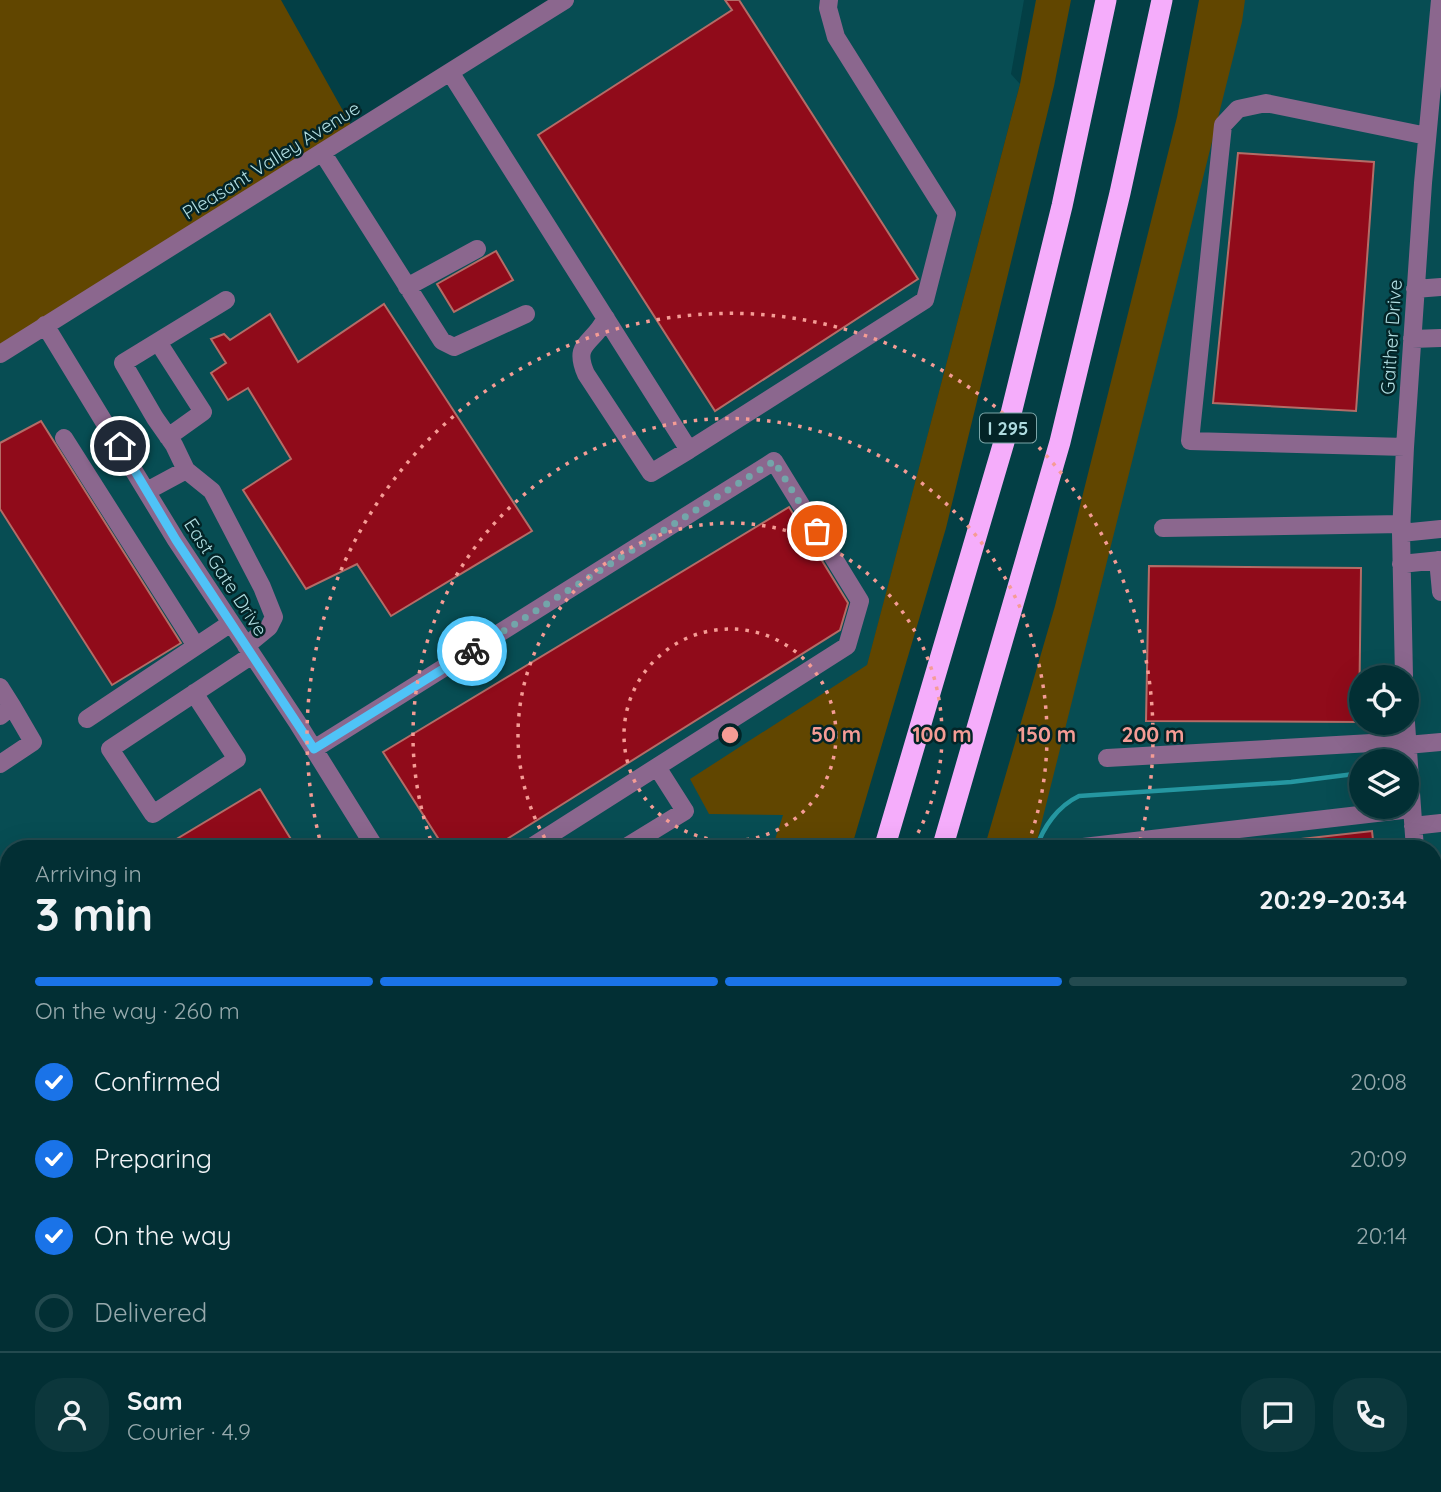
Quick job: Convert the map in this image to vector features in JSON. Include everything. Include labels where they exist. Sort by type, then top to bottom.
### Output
[{"type":"highway","name":"I 295","points":[[887,840],[1004,442],[1062,206],[1106,0]]},
{"type":"highway","name":"I 295","points":[[945,840],[1060,442],[1120,193],[1162,0]]},
{"type":"street","name":"Pleasant Valley Avenue","points":[[0,354],[565,0]]},
{"type":"street","points":[[606,318],[599,332],[581,350],[580,360],[586,374],[651,473],[925,300],[947,214],[836,37],[829,0]]},
{"type":"street","name":"Gaither Drive","points":[[1404,665],[1401,529],[1405,447],[1427,136],[1435,110],[1440,0]]},
{"type":"street","points":[[450,72],[689,450]]},
{"type":"street","points":[[1405,447],[1190,441],[1223,125],[1238,109],[1266,103],[1427,136]]},
{"type":"street","points":[[322,152],[442,341],[454,347],[526,313]]},
{"type":"street","points":[[407,286],[477,249]]},
{"type":"street","points":[[1415,289],[1441,287]]},
{"type":"street","points":[[194,693],[237,759],[153,814],[110,749],[194,693],[249,651],[270,627],[274,617],[262,587],[212,491],[186,470],[123,363],[226,300]]},
{"type":"street","name":"East Gate Drive","points":[[45,325],[176,540],[314,749],[370,840]]},
{"type":"street","points":[[1412,339],[1441,338]]},
{"type":"street","points":[[158,342],[203,412],[169,437]]},
{"type":"street","points":[[64,438],[196,646]]},
{"type":"street","points":[[314,749],[774,461],[860,601],[847,646],[542,840]]},
{"type":"street","points":[[147,491],[186,470]]},
{"type":"street","points":[[1163,528],[1441,529]]},
{"type":"street","points":[[1401,564],[1439,560],[1441,592]]},
{"type":"street","points":[[87,719],[231,623]]},
{"type":"street","points":[[0,687],[6,711],[33,742],[0,764]]},
{"type":"street","points":[[1107,758],[1407,736],[1441,742]]},
{"type":"street","points":[[638,840],[685,811],[657,767]]},
{"type":"street","points":[[1419,818],[1441,823]]},
{"type":"street","points":[[1163,840],[1390,819]]},
{"type":"street","points":[[1412,819],[1414,840]]},
{"type":"shaded area","points":[[0,0],[281,0],[356,134],[0,358]]},
{"type":"shaded area","points":[[561,0],[1024,0],[1011,74],[1020,84],[821,840],[0,840],[0,353]]},
{"type":"shaded area","points":[[1036,0],[1071,0],[1054,86],[946,528],[854,840],[775,840],[783,815],[709,814],[690,779],[867,665],[1020,84]]},
{"type":"shaded area","points":[[1199,0],[1245,0],[1242,22],[1037,840],[987,840],[1055,606],[1177,117]]},
{"type":"shaded area","points":[[1215,0],[1441,0],[1441,840],[1002,840]]},
{"type":"building","points":[[725,0],[739,0],[918,279],[715,411],[538,135],[732,10]]},
{"type":"building","points":[[1238,153],[1374,162],[1356,411],[1213,403]]},
{"type":"building","points":[[496,251],[513,280],[454,312],[437,284]]},
{"type":"building","points":[[384,304],[532,531],[391,616],[357,564],[306,589],[243,490],[291,459],[248,388],[228,400],[211,373],[226,363],[211,339],[224,334],[230,340],[270,314],[298,362]]},
{"type":"building","points":[[41,421],[181,643],[112,685],[0,509],[0,443]]},
{"type":"building","points":[[789,507],[848,603],[840,630],[505,840],[439,840],[383,752]]},
{"type":"building","points":[[1149,566],[1361,568],[1360,665],[1349,665],[1349,722],[1146,721]]},
{"type":"building","points":[[260,789],[291,840],[175,840]]},
{"type":"building","points":[[1372,831],[1373,840],[1293,840]]},
{"type":"waterway","points":[[1040,840],[1052,818],[1064,805],[1079,796],[1291,782],[1349,775]]},
{"type":"way so far","points":[[472,651],[774,461],[817,531]]},
{"type":"route","points":[[120,446],[176,540],[314,749],[472,651]]}]
